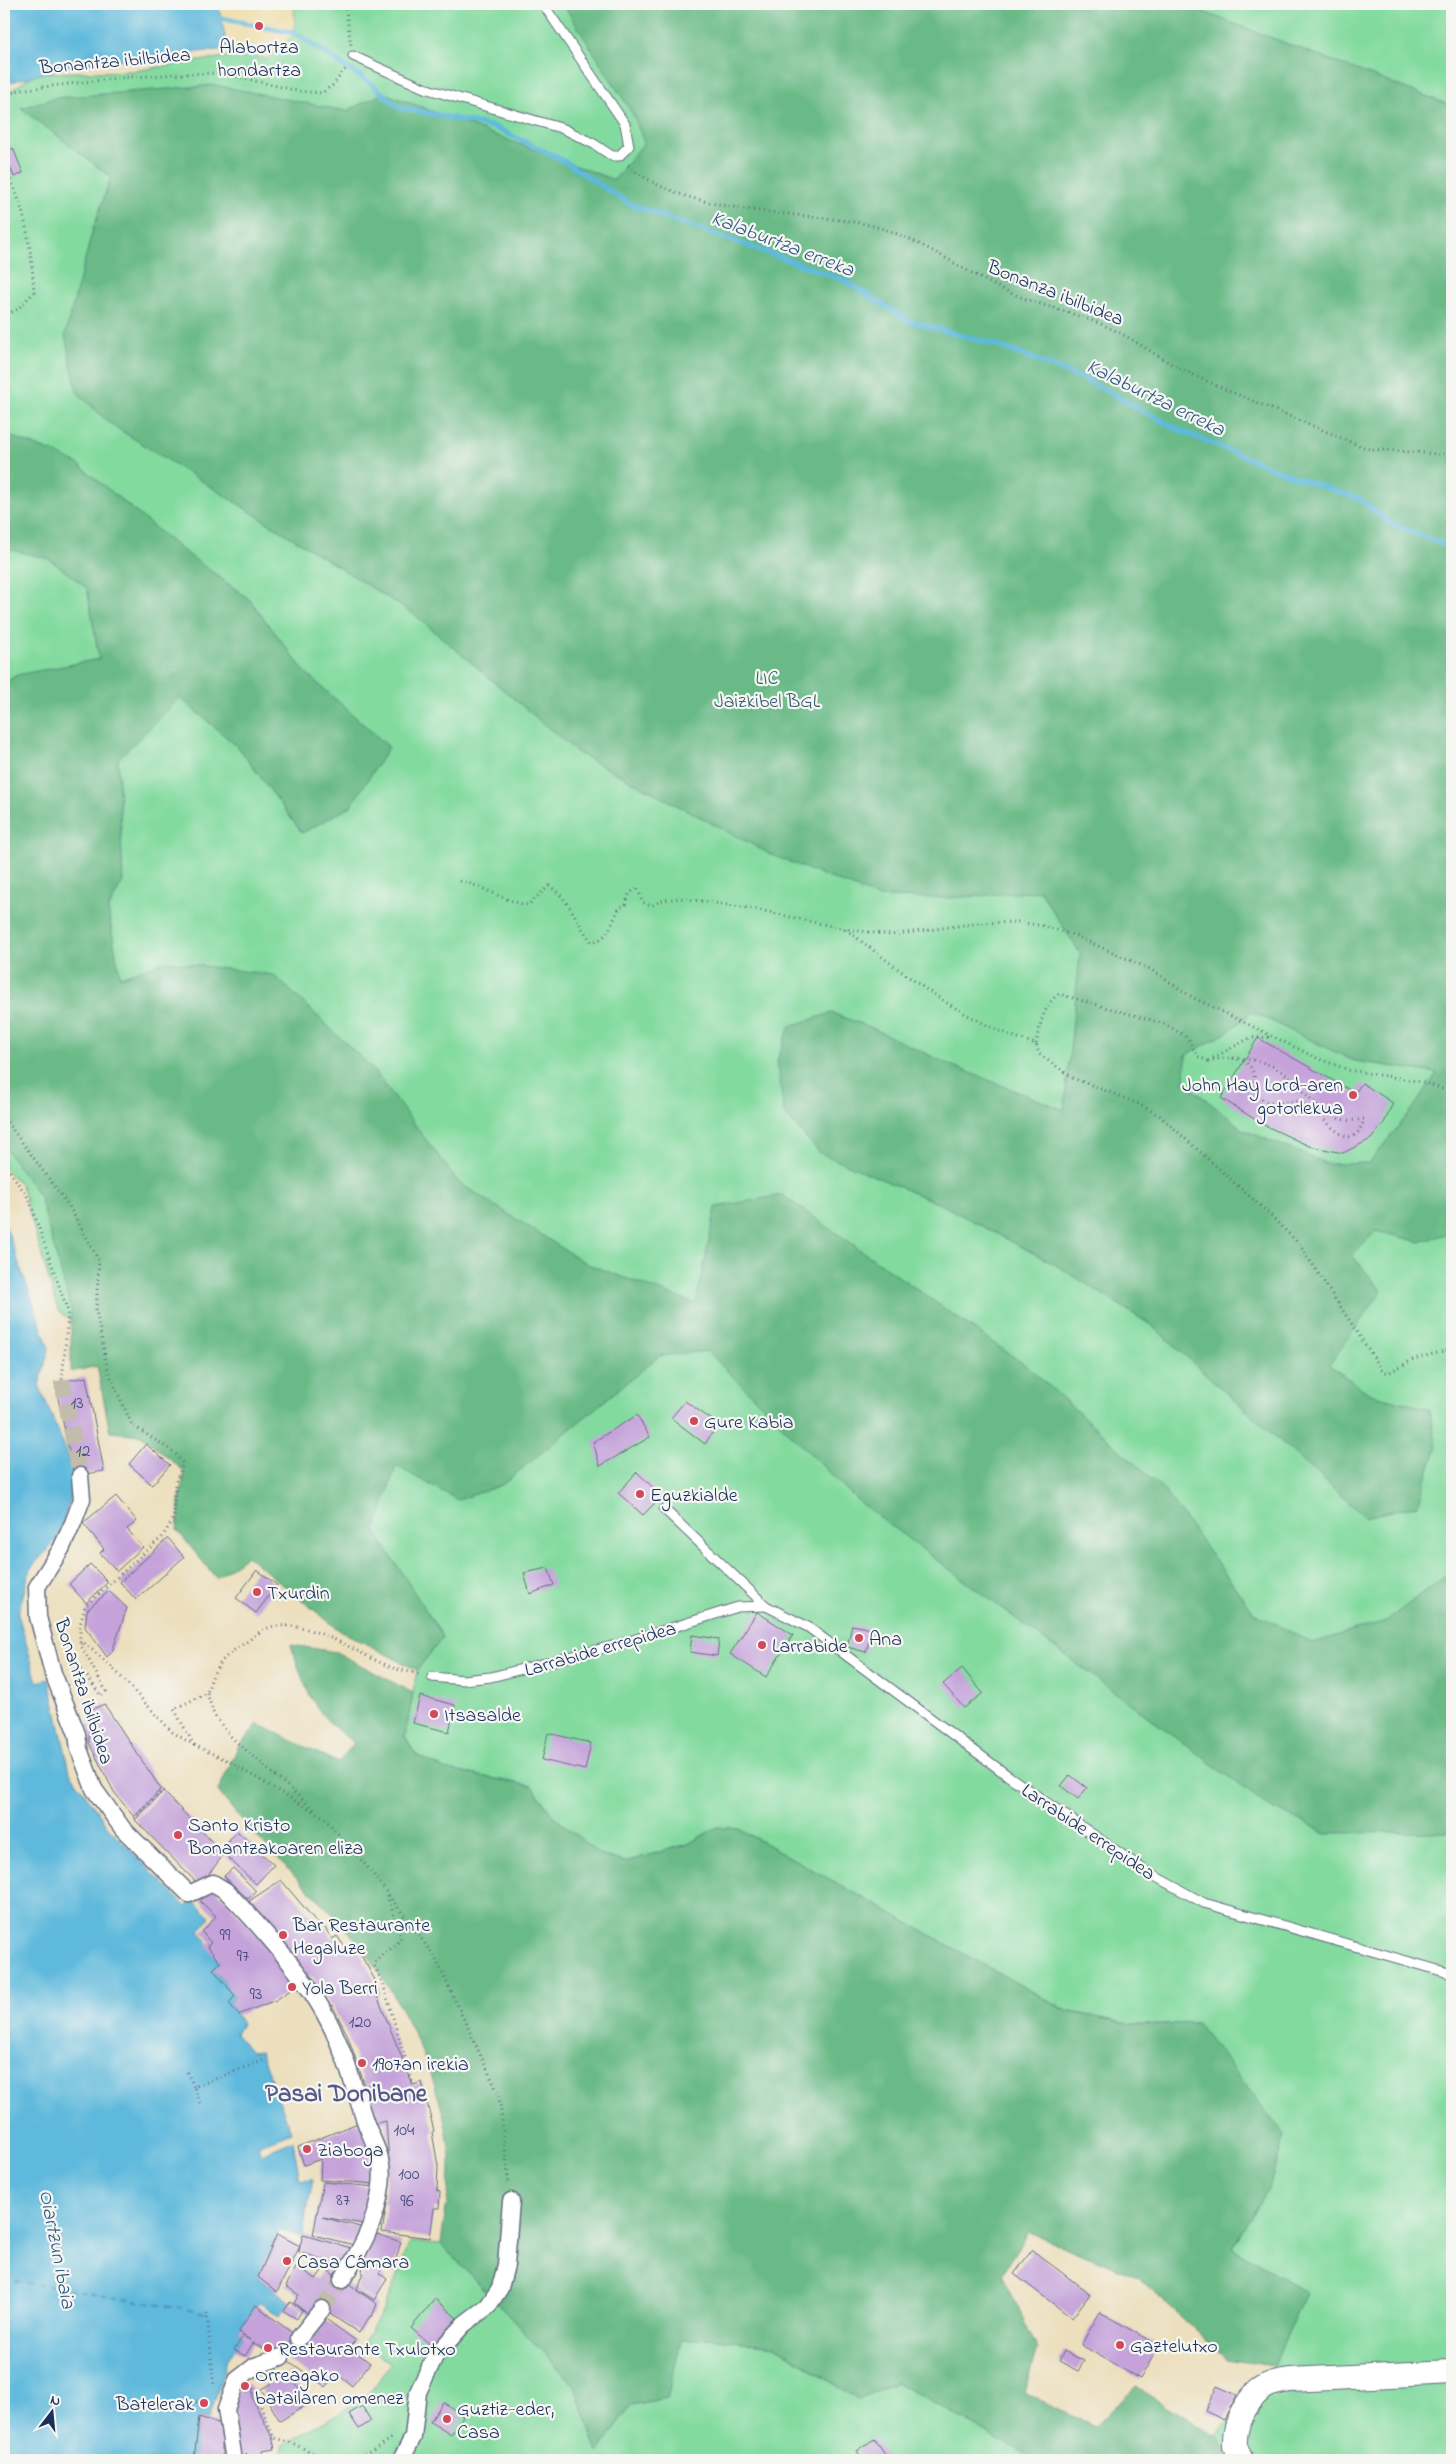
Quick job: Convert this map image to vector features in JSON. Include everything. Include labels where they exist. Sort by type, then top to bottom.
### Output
[{"type":"street","name":"Bonantza ibilbidea","points":[[80,1476],[82,1499],[73,1523],[61,1549],[37,1587],[38,1617],[53,1673],[77,1734],[79,1749],[91,1781],[123,1829],[189,1894],[213,1883],[226,1891],[304,1982],[328,2020],[350,2069],[364,2120],[381,2157],[382,2185],[377,2208],[360,2251],[342,2280]]},
{"type":"street","points":[[401,2460],[413,2437],[418,2392],[435,2356],[464,2324],[488,2306],[500,2288],[506,2265],[511,2201]]},
{"type":"street","points":[[299,2338],[322,2309]]},
{"type":"street","points":[[233,2454],[226,2409],[237,2380],[255,2366],[281,2357]]},
{"type":"street","points":[[1241,2460],[1235,2447],[1240,2419],[1244,2410],[1258,2392],[1270,2384],[1290,2380],[1452,2372]]},
{"type":"lane","points":[[353,56],[424,88],[564,129],[594,144],[612,156],[619,156],[629,146],[625,124],[543,4]]},
{"type":"lane","name":"Larrabide errepidea","points":[[664,1509],[766,1606],[808,1627],[1008,1775],[1147,1872],[1204,1903],[1452,1974]]},
{"type":"lane","name":"Larrabide errepidea","points":[[432,1677],[464,1680],[491,1677],[620,1644],[738,1607],[766,1606]]},
{"type":"path","points":[[345,4],[353,56]]},
{"type":"path","name":"Bonantza ibilbidea","points":[[4,97],[19,90],[118,78],[222,73],[298,91],[322,93],[342,75]]},
{"type":"path","name":"Bonanza ibilbidea","points":[[619,156],[641,176],[682,194],[747,208],[860,223],[886,229],[923,246],[999,288],[1115,330],[1181,369],[1369,449],[1452,455]]},
{"type":"path","points":[[4,166],[16,190],[29,230],[34,292],[18,309],[4,316]]},
{"type":"path","points":[[460,881],[474,884],[511,902],[528,905],[549,886],[566,899],[583,931],[592,942],[599,941],[610,930],[619,908],[626,905],[629,894],[638,887],[642,902],[651,906],[663,900],[680,898],[755,908],[845,929],[891,935],[979,923],[1018,922],[1044,926],[1076,936],[1152,970],[1192,997],[1319,1059],[1349,1070],[1422,1082],[1452,1092]]},
{"type":"path","points":[[845,929],[904,975],[958,1012],[996,1031],[1036,1044]]},
{"type":"path","points":[[1233,1058],[1250,1068],[1254,1076],[1254,1089],[1259,1097],[1266,1102],[1278,1104],[1298,1102],[1318,1112],[1334,1131],[1344,1137],[1354,1136],[1361,1129],[1364,1120],[1352,1122],[1339,1120],[1326,1114],[1279,1070],[1256,1060],[1233,1058],[1208,1061],[1197,1056],[1188,1038],[1164,1024],[1059,994],[1053,998],[1040,1025],[1036,1044],[1039,1054],[1073,1078],[1137,1103],[1160,1116],[1266,1211],[1299,1244],[1382,1370],[1388,1373],[1414,1359],[1452,1349]]},
{"type":"path","points":[[1208,1061],[1250,1038],[1273,1037]]},
{"type":"path","points":[[4,1118],[69,1206],[99,1261],[96,1310],[108,1372],[132,1425],[174,1452],[183,1464],[175,1484],[174,1518],[162,1537],[85,1606],[80,1626],[80,1644],[106,1691],[101,1696],[69,1651],[62,1655]]},
{"type":"path","points":[[4,1163],[29,1199],[67,1309],[68,1323],[62,1380]]},
{"type":"path","points":[[432,1677],[396,1669],[327,1636],[294,1627],[270,1627],[234,1650],[220,1662],[212,1674],[207,1693],[214,1715],[232,1738],[323,1818],[386,1892],[435,1957],[499,2095],[511,2201]]},
{"type":"path","points":[[80,1644],[83,1642],[110,1665],[172,1732],[194,1746],[226,1760],[323,1818]]},
{"type":"path","points":[[194,1746],[174,1709],[207,1693]]},
{"type":"path","points":[[123,1829],[165,1788]]},
{"type":"path","points":[[386,1892],[401,1937],[398,1944],[376,1960],[374,1965],[383,1984],[412,2080]]},
{"type":"path","points":[[194,2087],[264,2060]]},
{"type":"path","points":[[186,2072],[200,2103]]},
{"type":"path","points":[[207,2313],[214,2388]]},
{"type":"path","points":[[255,2366],[258,2372],[246,2378],[254,2389],[274,2438],[292,2443],[322,2457],[348,2460],[372,2452],[396,2433]]},
{"type":"path","points":[[196,2402],[213,2407]]},
{"type":"green space","name":"LIC Jaizkibel BGL","points":[[273,4],[1452,4],[1452,2460],[1231,2460],[1216,2436],[1274,2366],[1305,2292],[1232,2248],[1272,2181],[1197,2023],[1134,2025],[1067,2011],[739,1829],[717,1827],[688,1844],[625,1862],[600,1855],[553,1816],[532,1786],[444,1769],[416,1755],[405,1737],[417,1670],[443,1637],[356,1627],[178,1509],[192,1432],[109,1354],[58,1310],[21,1185],[4,1168],[4,215],[10,192],[4,181],[4,95],[36,73],[134,71],[244,54],[275,20]]},
{"type":"green space","points":[[563,4],[1182,4],[1452,106],[1452,1232],[1420,1242],[1376,1231],[1352,1255],[1382,1291],[1329,1365],[1370,1394],[1429,1409],[1437,1446],[1418,1505],[1365,1517],[1151,1325],[1056,1265],[942,1205],[820,1153],[784,1113],[777,1060],[790,1026],[832,1013],[872,1028],[948,1064],[1064,1110],[1080,953],[1040,891],[951,898],[878,897],[772,855],[578,753],[415,615],[109,423],[77,392],[65,335],[93,229],[111,177],[21,108],[55,98],[215,85],[346,111],[384,93],[614,180],[644,143],[634,116]],"holes":[[[1252,1012],[1354,1061],[1437,1073],[1414,1107],[1369,1163],[1328,1164],[1244,1130],[1185,1083],[1186,1055],[1228,1032]]]},
{"type":"green space","points":[[4,434],[53,452],[78,464],[178,547],[249,599],[305,672],[389,747],[350,807],[302,833],[238,747],[180,698],[118,759],[123,881],[108,909],[120,977],[166,961],[274,975],[372,1068],[458,1182],[587,1264],[696,1304],[716,1207],[782,1195],[1028,1367],[1164,1490],[1254,1613],[1312,1643],[1386,1621],[1452,1571],[1452,1832],[1326,1833],[1267,1805],[860,1503],[707,1351],[659,1356],[502,1485],[458,1500],[396,1466],[375,1531],[443,1637],[417,1670],[339,1630],[247,1556],[216,1578],[177,1530],[184,1471],[141,1435],[110,1432],[97,1366],[71,1372],[71,1309],[40,1197],[4,1146],[4,683],[17,675],[99,659],[87,588],[49,559],[4,548]]},
{"type":"green space","points":[[291,1645],[336,1652],[413,1693],[405,1737],[416,1755],[444,1769],[532,1786],[553,1816],[600,1855],[625,1862],[688,1844],[717,1827],[739,1829],[1067,2011],[1134,2025],[1197,2023],[1284,2135],[1272,2181],[1232,2248],[1305,2292],[1274,2366],[1226,2359],[1140,2278],[1029,2232],[1002,2274],[1037,2348],[1024,2393],[1095,2426],[1135,2386],[1216,2436],[1231,2460],[1036,2460],[896,2382],[858,2399],[775,2346],[708,2338],[681,2341],[667,2398],[631,2405],[598,2453],[575,2386],[441,2244],[450,2175],[448,2137],[441,2106],[417,2041],[385,1980],[349,1932],[265,1846],[218,1791],[238,1747],[258,1724],[338,1763],[354,1743],[340,1732],[320,1711],[307,1689]]},
{"type":"green space","points":[[410,2242],[441,2244],[575,2386],[598,2452],[631,2405],[667,2398],[681,2341],[708,2338],[775,2346],[858,2399],[896,2382],[1036,2460],[279,2460],[283,2445],[360,2401],[377,2384],[390,2364],[364,2342],[384,2309]]},
{"type":"sand","name":"Alabortza hondartza","points":[[218,4],[294,4],[295,33],[267,59],[228,49]]},
{"type":"water","points":[[4,4],[218,4],[228,49],[124,59],[66,67],[4,84]]},
{"type":"water","name":"Oiartzun ibaia","points":[[4,1221],[49,1349],[39,1385],[68,1455],[76,1482],[57,1539],[30,1569],[18,1614],[37,1682],[49,1679],[70,1772],[108,1827],[186,1907],[192,1899],[210,1917],[199,1931],[220,1963],[213,1969],[235,1996],[229,2003],[242,2024],[236,2034],[251,2052],[260,2051],[291,2132],[257,2146],[261,2154],[293,2141],[300,2180],[313,2179],[302,2237],[279,2230],[258,2277],[290,2302],[280,2316],[259,2302],[238,2332],[243,2336],[227,2360],[209,2419],[199,2417],[194,2460],[4,2460]]},
{"type":"building","points":[[13,148],[23,173],[14,177],[4,153]]},
{"type":"building","points":[[1258,1038],[1355,1093],[1362,1083],[1393,1103],[1384,1123],[1371,1139],[1343,1153],[1309,1146],[1264,1125],[1221,1098]]},
{"type":"building","points":[[86,1377],[104,1471],[74,1476],[55,1383]]},
{"type":"building","name":"Gure Kabia","points":[[685,1401],[718,1424],[705,1444],[671,1418]]},
{"type":"building","points":[[637,1415],[650,1437],[600,1466],[593,1442]]},
{"type":"building","points":[[146,1444],[170,1465],[152,1485],[129,1464]]},
{"type":"building","name":"Eguzkialde","points":[[637,1472],[662,1496],[643,1515],[618,1493]]},
{"type":"building","points":[[116,1496],[137,1521],[127,1529],[143,1547],[117,1571],[100,1553],[104,1549],[83,1523]]},
{"type":"building","points":[[168,1538],[184,1557],[136,1600],[120,1582]]},
{"type":"building","points":[[90,1564],[108,1582],[86,1603],[69,1584]]},
{"type":"building","points":[[548,1568],[554,1585],[530,1594],[524,1573]]},
{"type":"building","name":"Txurdin","points":[[257,1570],[277,1585],[256,1613],[236,1598]]},
{"type":"building","points":[[109,1591],[127,1608],[112,1652],[107,1657],[85,1627],[87,1610]]},
{"type":"building","name":"Larrabide","points":[[757,1612],[793,1635],[766,1677],[730,1654]]},
{"type":"building","name":"Ana","points":[[852,1625],[872,1629],[866,1652],[847,1647]]},
{"type":"building","points":[[692,1635],[719,1639],[717,1656],[690,1652]]},
{"type":"building","points":[[962,1668],[983,1693],[964,1708],[943,1684]]},
{"type":"building","name":"Itsasalde","points":[[420,1696],[455,1705],[449,1732],[413,1723]]},
{"type":"building","points":[[104,1704],[161,1789],[134,1817],[114,1792],[89,1743],[89,1711]]},
{"type":"building","points":[[548,1733],[591,1743],[585,1770],[542,1760]]},
{"type":"building","points":[[1070,1775],[1087,1788],[1078,1799],[1061,1786]]},
{"type":"building","name":"Santo Kristo Bonantzakoaren eliza","points":[[163,1791],[220,1850],[237,1831],[274,1865],[256,1884],[224,1854],[200,1886],[135,1820]]},
{"type":"building","points":[[233,1868],[256,1891],[248,1899],[224,1876]]},
{"type":"building","points":[[281,1880],[319,1925],[322,1923],[332,1939],[337,1936],[349,1953],[357,1948],[375,1980],[373,1981],[380,1994],[377,1996],[413,2085],[422,2082],[434,2131],[432,2132],[438,2166],[437,2191],[440,2192],[439,2208],[434,2208],[430,2238],[382,2232],[387,2203],[384,2202],[387,2163],[389,2163],[386,2121],[372,2124],[366,2099],[373,2097],[369,2084],[365,2086],[347,2034],[332,2005],[330,2006],[312,1976],[306,1980],[285,1946],[249,1901]]},
{"type":"building","points":[[214,1887],[301,1983],[276,2000],[238,2015],[229,2003],[235,1996],[213,1969],[220,1963],[207,1946],[211,1943],[202,1932],[216,1916],[200,1901]]},
{"type":"building","points":[[363,2121],[378,2184],[320,2180],[321,2159],[304,2165],[298,2147]]},
{"type":"building","points":[[323,2182],[376,2187],[370,2225],[322,2217],[364,2228],[359,2246],[313,2235]]},
{"type":"building","points":[[371,2232],[401,2242],[393,2269],[385,2264],[379,2273],[387,2279],[374,2300],[357,2289],[362,2275],[364,2252]]},
{"type":"building","points":[[277,2234],[300,2246],[277,2292],[258,2277]]},
{"type":"building","points":[[303,2235],[355,2249],[349,2267],[299,2252]]},
{"type":"building","points":[[1032,2250],[1090,2294],[1072,2318],[1014,2274]]},
{"type":"building","points":[[297,2266],[316,2279],[324,2268],[377,2304],[372,2317],[370,2316],[359,2333],[319,2307],[313,2318],[294,2303],[299,2295],[286,2286]]},
{"type":"building","points":[[435,2299],[457,2318],[433,2347],[411,2328]]},
{"type":"building","points":[[290,2302],[302,2310],[297,2319],[284,2311]]},
{"type":"building","points":[[256,2305],[305,2343],[323,2317],[356,2341],[350,2347],[370,2363],[352,2386],[337,2374],[326,2387],[290,2362],[253,2343],[245,2356],[234,2350],[243,2336],[250,2340],[238,2332]]},
{"type":"building","name":"Gaztelutxo","points":[[1100,2312],[1159,2346],[1140,2379],[1081,2345]]},
{"type":"building","points":[[1064,2351],[1084,2361],[1078,2371],[1059,2361]]},
{"type":"building","points":[[290,2373],[308,2404],[280,2421],[261,2389]]},
{"type":"building","points":[[243,2381],[253,2390],[252,2398],[272,2437],[275,2449],[262,2451],[264,2460],[249,2460],[246,2453],[248,2460],[194,2460],[199,2417],[228,2426],[227,2443],[222,2442],[222,2456],[236,2454],[231,2426],[237,2397]]},
{"type":"building","points":[[1217,2386],[1237,2395],[1224,2420],[1205,2411]]},
{"type":"building","name":"Guztiz-eder, Casa","points":[[443,2402],[463,2416],[451,2435],[430,2422]]},
{"type":"building","points":[[362,2406],[371,2421],[359,2429],[349,2414]]},
{"type":"building","points":[[874,2439],[889,2460],[863,2460],[857,2451]]},
{"type":"waterway","name":"Kalaburtza erreka","points":[[216,17],[295,33],[373,85],[398,107],[494,127],[562,160],[630,204],[844,280],[909,321],[997,345],[1084,379],[1179,430],[1295,477],[1359,499],[1390,523],[1452,548]]},
{"type":"ferry route","points":[[4,2279],[207,2313]]},
{"type":"tunnel","points":[[62,1380],[80,1476]]},
{"type":"tunnel","points":[[322,2309],[342,2280]]},
{"type":"tunnel","points":[[281,2357],[299,2338]]},
{"type":"place","name":"Alabortza hondartza","points":[[259,26]]},
{"type":"place","name":"John Hay Lord-aren gotorlekua","points":[[1353,1095]]},
{"type":"place","name":"Gure Kabia","points":[[694,1421]]},
{"type":"place","name":"Eguzkialde","points":[[640,1494]]},
{"type":"place","name":"Txurdin","points":[[257,1592]]},
{"type":"place","name":"Ana","points":[[859,1638]]},
{"type":"place","name":"Larrabide","points":[[762,1645]]},
{"type":"place","name":"Itsasalde","points":[[434,1714]]},
{"type":"place","name":"Santo Kristo Bonantzakoaren eliza","points":[[178,1835]]},
{"type":"place","name":"Bar Restaurante Hegaluze","points":[[283,1935]]},
{"type":"place","name":"Yola Berri","points":[[292,1987]]},
{"type":"place","name":"1907an irekia","points":[[362,2063]]},
{"type":"place","name":"Ziaboga","points":[[307,2149]]},
{"type":"place","name":"Casa Cámara","points":[[287,2261]]},
{"type":"place","name":"Gaztelutxo","points":[[1120,2345]]},
{"type":"place","name":"Restaurante Txulotxo","points":[[268,2348]]},
{"type":"place","name":"Orreagako batailaren omenez","points":[[245,2386]]},
{"type":"place","name":"Batelerak","points":[[204,2403]]},
{"type":"place","name":"Guztiz-eder, Casa","points":[[447,2419]]},
{"type":"district","name":"Pasai Donibane","points":[[346,2092]]}]
